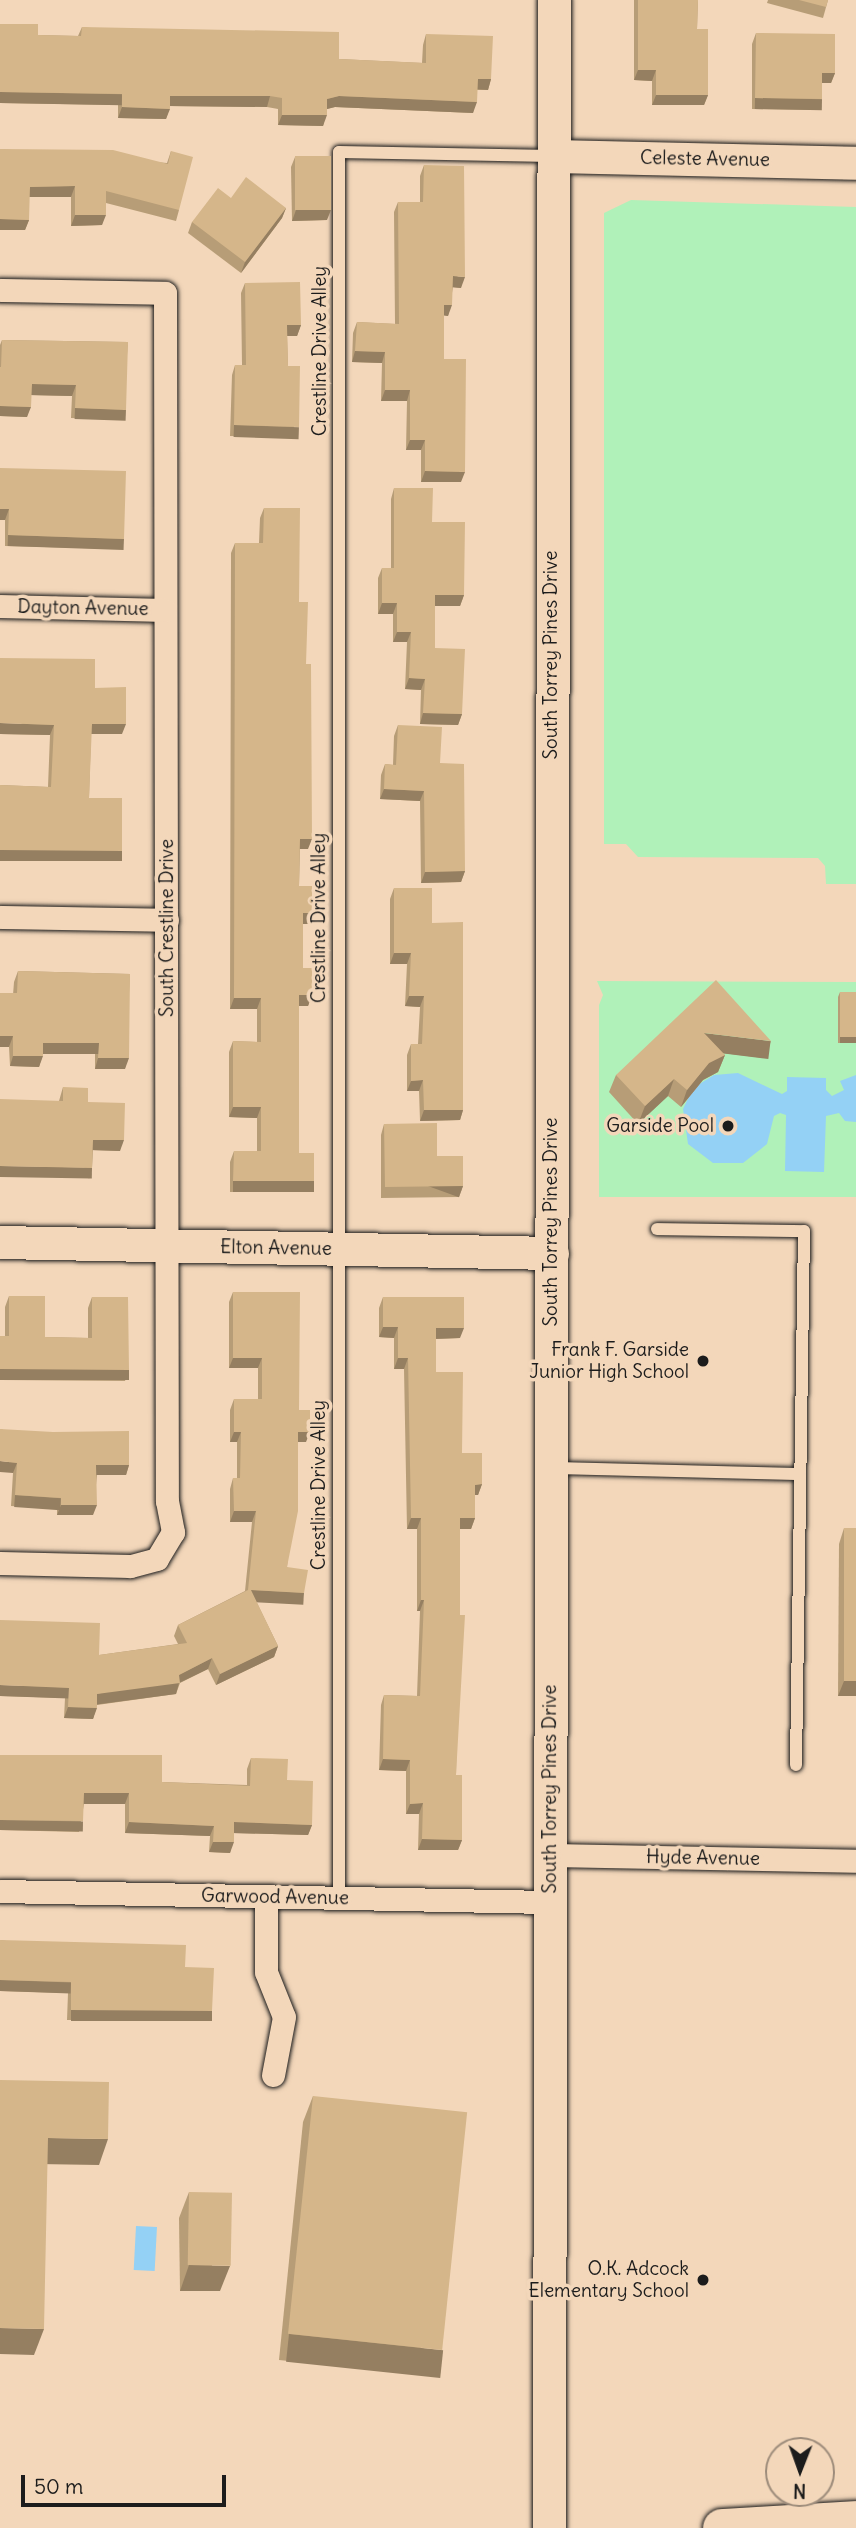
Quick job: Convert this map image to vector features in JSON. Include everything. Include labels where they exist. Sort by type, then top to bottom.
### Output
[{"type":"highway","points":[[722,2528],[856,2520]]},
{"type":"main road","name":"South Torrey Pines Drive","points":[[549,2528],[548,1468],[551,1253],[554,0]]},
{"type":"main road","name":"Celeste Avenue","points":[[554,156],[856,163]]},
{"type":"main road","name":"Elton Avenue","points":[[0,1242],[551,1253]]},
{"type":"street","name":"South Crestline Drive","points":[[0,289],[165,293],[169,1247],[167,1502],[173,1532],[157,1559],[130,1566],[0,1563]]},
{"type":"street","name":"Dayton Avenue","points":[[0,606],[165,610]]},
{"type":"street","points":[[0,917],[167,920]]},
{"type":"street","name":"Hyde Avenue","points":[[550,1855],[856,1861]]},
{"type":"street","name":"Garwood Avenue","points":[[0,1891],[550,1902]]},
{"type":"street","points":[[266,1897],[266,1972],[284,2017],[273,2075]]},
{"type":"lane","name":"Crestline Drive Alley","points":[[339,1899],[339,152],[554,156]]},
{"type":"lane","points":[[657,1229],[804,1231],[796,1765]]},
{"type":"lane","points":[[548,1468],[800,1474]]},
{"type":"green space","points":[[631,200],[856,207],[856,884],[826,884],[825,866],[818,858],[638,857],[626,844],[604,844],[604,213]]},
{"type":"green space","points":[[597,981],[856,982],[856,1197],[599,1197],[599,1005],[603,995]]},
{"type":"water","name":"Garside Pool","points":[[738,1073],[782,1094],[787,1091],[787,1077],[826,1078],[826,1090],[832,1096],[844,1090],[840,1081],[856,1075],[856,1122],[845,1121],[839,1113],[826,1116],[824,1172],[785,1171],[786,1115],[780,1113],[774,1116],[767,1144],[743,1163],[713,1163],[688,1144],[683,1109],[693,1088],[714,1075]]},
{"type":"water","points":[[136,2226],[157,2227],[155,2271],[134,2270]]},
{"type":"building","points":[[638,0],[698,0],[697,29],[708,29],[708,95],[656,95],[656,70],[638,70]]},
{"type":"building","points":[[799,0],[828,0],[826,7]]},
{"type":"building","points":[[0,24],[38,24],[38,35],[81,36],[82,27],[339,32],[339,59],[426,63],[426,34],[493,36],[491,79],[478,79],[477,102],[339,96],[327,99],[327,115],[282,115],[282,98],[270,96],[170,96],[170,109],[122,107],[122,94],[0,92]]},
{"type":"building","points":[[756,33],[835,34],[835,73],[822,73],[822,99],[755,98]]},
{"type":"building","points":[[0,149],[113,150],[168,164],[171,151],[193,157],[179,210],[106,191],[106,215],[75,215],[75,186],[30,187],[29,220],[0,219]]},
{"type":"building","points":[[295,156],[331,156],[331,210],[295,210]]},
{"type":"building","points":[[424,165],[464,166],[465,277],[453,276],[452,305],[444,305],[444,359],[466,359],[465,472],[425,471],[425,440],[410,440],[410,390],[385,390],[385,352],[355,351],[357,322],[399,324],[398,202],[423,202]]},
{"type":"building","points":[[246,177],[286,208],[245,262],[192,222],[218,188],[231,198]]},
{"type":"building","points":[[300,282],[301,325],[287,325],[288,366],[300,366],[299,427],[234,425],[235,365],[246,365],[245,283]]},
{"type":"building","points":[[2,340],[128,342],[126,410],[75,408],[76,385],[32,384],[31,407],[0,406]]},
{"type":"building","points":[[0,468],[126,471],[124,539],[8,535],[9,509],[0,509]]},
{"type":"building","points":[[394,488],[433,488],[432,522],[465,522],[464,595],[435,595],[435,648],[465,649],[462,714],[423,713],[425,679],[409,678],[411,632],[397,632],[397,603],[382,603],[382,568],[394,568]]},
{"type":"building","points":[[264,508],[300,508],[299,602],[308,602],[306,664],[311,664],[312,839],[300,839],[299,886],[312,886],[312,913],[303,913],[303,968],[312,968],[312,995],[299,995],[299,1153],[314,1153],[314,1181],[233,1181],[234,1151],[261,1151],[261,1107],[233,1107],[233,1041],[261,1042],[261,998],[234,998],[235,543],[263,543]]},
{"type":"building","points":[[0,658],[95,659],[95,688],[126,687],[126,724],[92,724],[89,798],[122,798],[122,851],[0,850],[0,785],[51,787],[54,725],[0,723]]},
{"type":"building","points":[[398,725],[442,727],[440,763],[464,764],[465,871],[425,872],[424,791],[384,789],[385,764],[396,765]]},
{"type":"building","points":[[394,888],[432,888],[432,923],[463,922],[463,1110],[424,1110],[423,1080],[411,1081],[411,1044],[422,1044],[424,996],[409,996],[411,953],[394,953]]},
{"type":"building","points":[[18,971],[130,974],[129,1058],[98,1058],[99,1043],[43,1043],[43,1056],[13,1056],[13,1036],[0,1036],[0,993],[17,993]]},
{"type":"building","points":[[716,980],[771,1041],[704,1033],[725,1055],[709,1063],[687,1090],[674,1079],[645,1106],[616,1075]]},
{"type":"building","points":[[840,992],[856,992],[856,1037],[840,1037]]},
{"type":"building","points":[[63,1087],[88,1088],[88,1102],[125,1103],[124,1140],[93,1140],[92,1168],[0,1166],[0,1099],[63,1101]]},
{"type":"building","points":[[437,1123],[437,1156],[463,1156],[463,1186],[385,1187],[384,1124]]},
{"type":"building","points":[[233,1292],[300,1292],[299,1410],[310,1410],[310,1432],[298,1432],[298,1511],[287,1567],[308,1570],[304,1593],[251,1590],[278,1646],[220,1674],[212,1658],[179,1675],[180,1683],[97,1694],[97,1708],[68,1707],[69,1688],[0,1685],[0,1620],[100,1623],[99,1655],[187,1643],[178,1625],[248,1590],[256,1511],[234,1511],[233,1478],[240,1478],[241,1432],[234,1432],[234,1399],[262,1399],[262,1358],[233,1358]]},
{"type":"building","points":[[9,1296],[45,1296],[45,1337],[92,1338],[92,1297],[128,1297],[129,1370],[0,1369],[0,1336],[9,1336]]},
{"type":"building","points":[[383,1297],[464,1297],[464,1328],[436,1328],[436,1372],[463,1372],[462,1453],[482,1453],[482,1484],[475,1485],[475,1518],[460,1518],[460,1615],[465,1615],[456,1775],[462,1775],[462,1840],[422,1839],[423,1803],[410,1804],[410,1760],[383,1759],[384,1695],[420,1696],[424,1600],[421,1600],[421,1518],[411,1518],[408,1358],[398,1358],[398,1327],[383,1327]]},
{"type":"building","points":[[0,1429],[53,1432],[129,1431],[129,1465],[96,1465],[97,1505],[61,1505],[61,1498],[15,1495],[17,1463],[0,1461]]},
{"type":"building","points":[[844,1528],[856,1528],[856,1681],[844,1681]]},
{"type":"building","points":[[0,1755],[162,1755],[162,1782],[250,1786],[251,1758],[288,1759],[287,1780],[313,1781],[312,1825],[234,1822],[234,1842],[213,1842],[214,1826],[129,1822],[129,1793],[84,1793],[83,1821],[0,1820]]},
{"type":"building","points":[[0,1940],[186,1945],[185,1967],[214,1968],[212,2011],[71,2010],[71,1982],[0,1980]]},
{"type":"building","points":[[0,2080],[109,2082],[108,2139],[48,2138],[44,2329],[0,2328]]},
{"type":"building","points":[[313,2096],[467,2112],[442,2350],[288,2334]]},
{"type":"building","points":[[189,2192],[232,2193],[231,2266],[188,2265]]},
{"type":"place","name":"Garside Pool","points":[[728,1126]]},
{"type":"place","name":"Frank F. Garside Junior High School","points":[[703,1361]]},
{"type":"place","name":"O.K. Adcock Elementary School","points":[[703,2280]]}]
